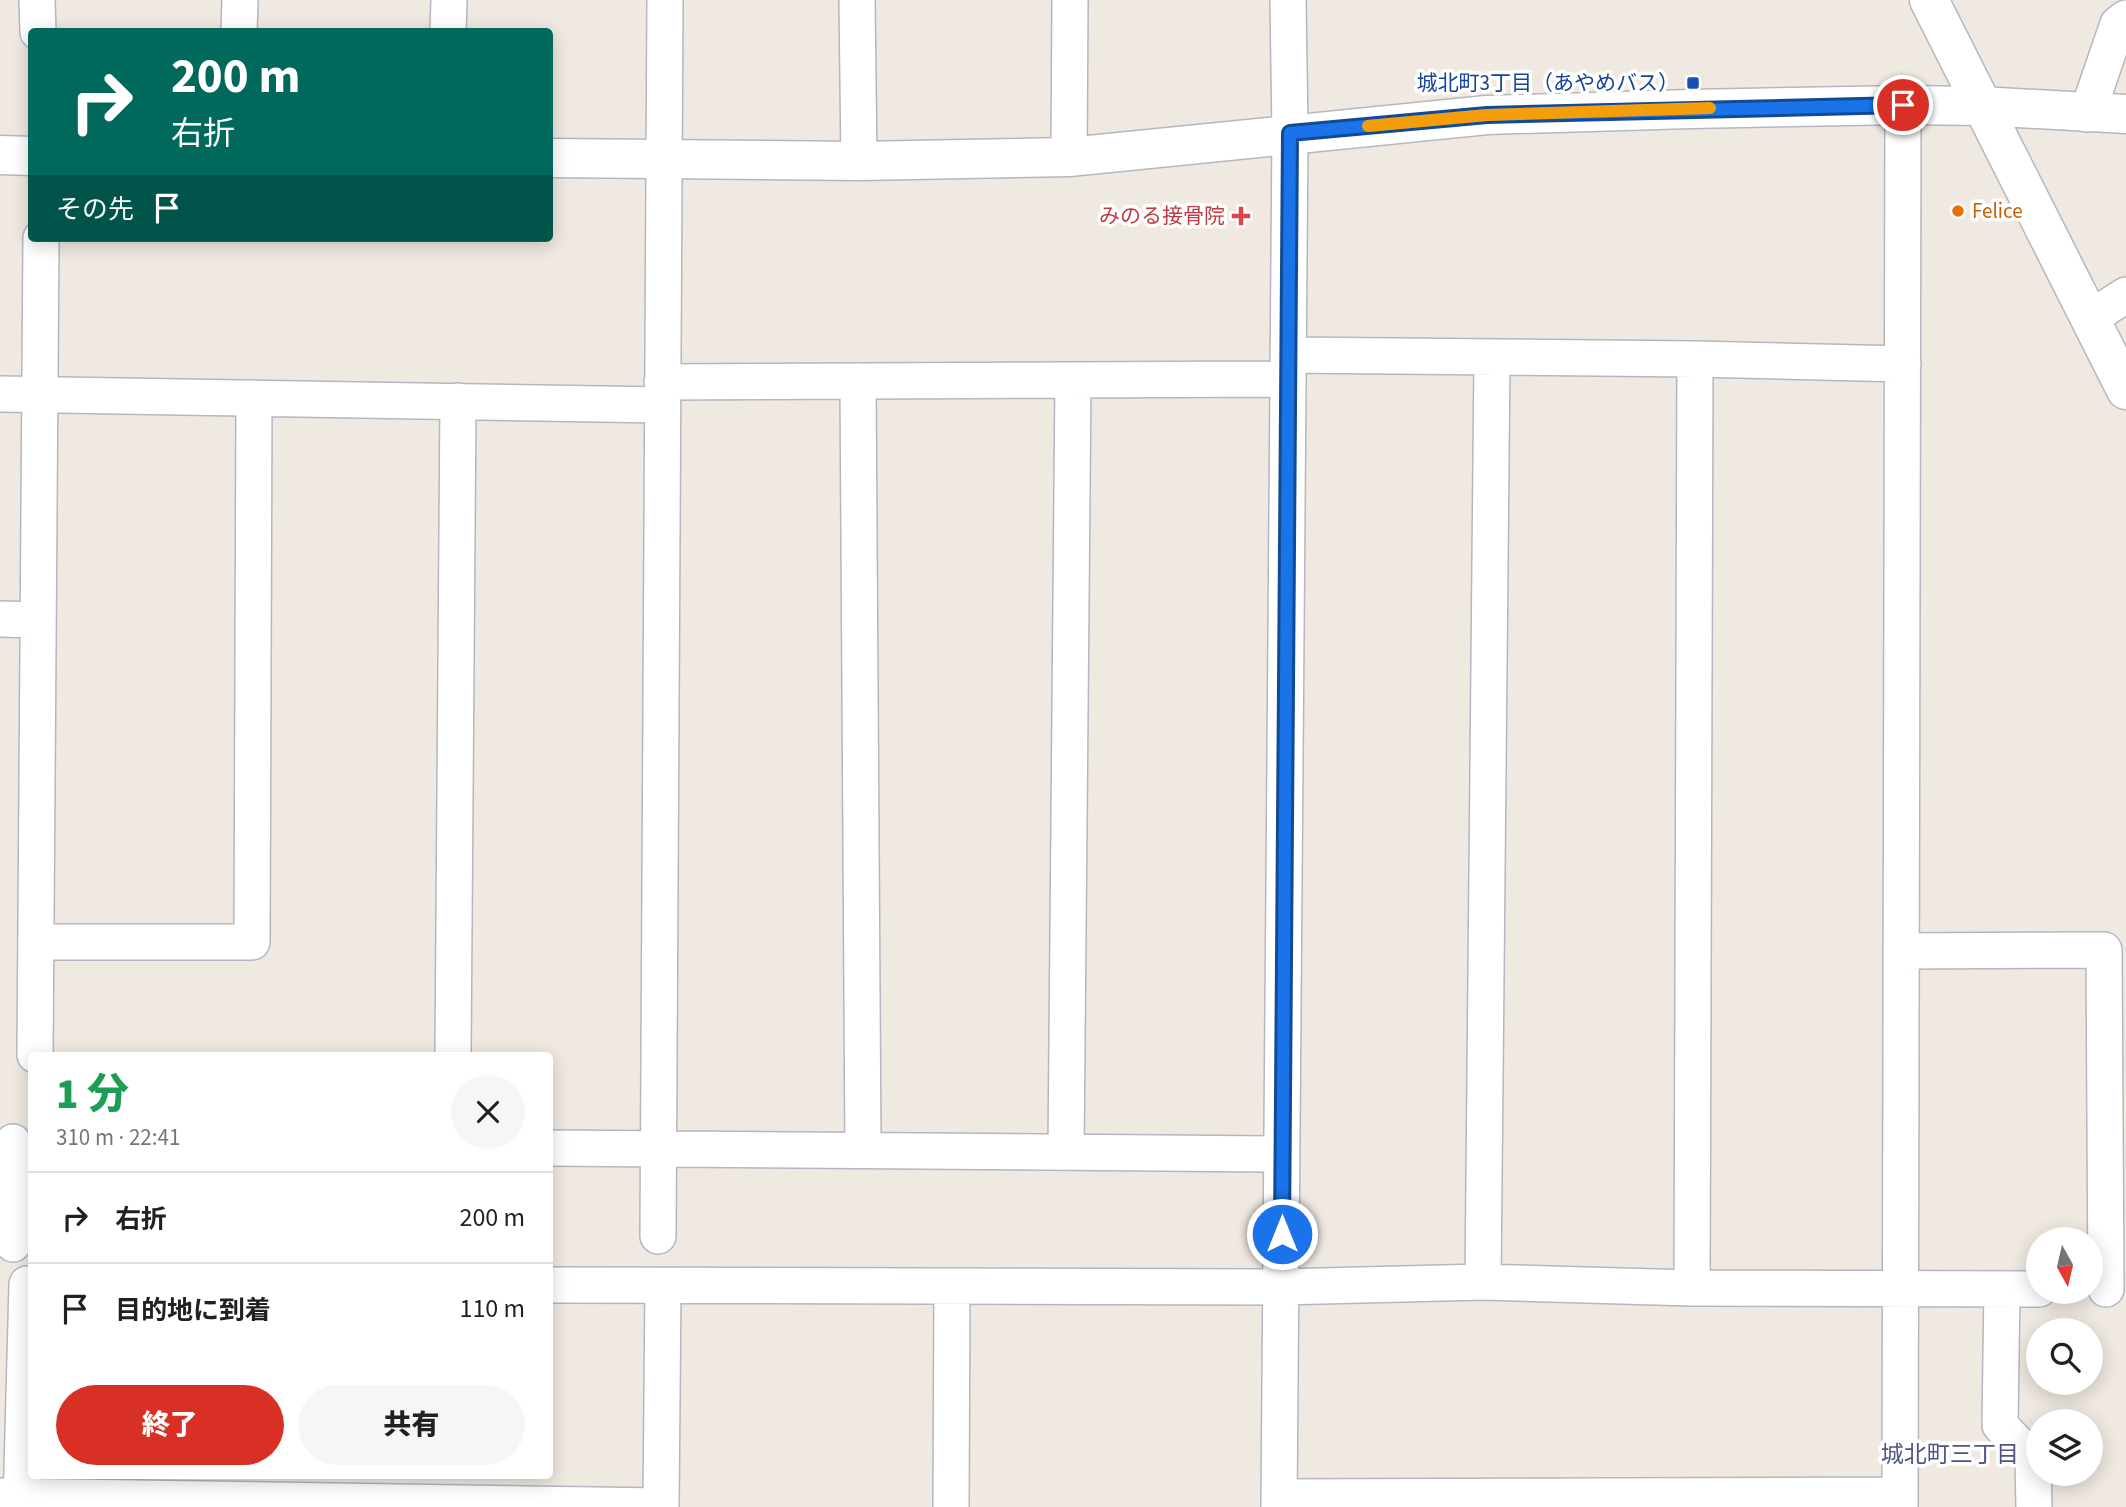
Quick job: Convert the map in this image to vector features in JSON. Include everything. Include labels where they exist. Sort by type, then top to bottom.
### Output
[{"type":"street","points":[[37,0],[38,28]]},
{"type":"street","points":[[239,28],[240,0]]},
{"type":"street","points":[[448,28],[449,0]]},
{"type":"street","points":[[658,1236],[665,0]]},
{"type":"street","points":[[857,0],[859,161]]},
{"type":"street","points":[[1069,157],[1070,0]]},
{"type":"street","points":[[1288,0],[1290,133],[1279,1502],[1900,1501],[1903,105]]},
{"type":"street","points":[[1924,1],[1981,106],[2126,390]]},
{"type":"street","points":[[2087,114],[2118,24],[2126,18]]},
{"type":"street","points":[[553,158],[859,161],[1069,157],[1487,115],[1903,105],[1981,106],[2087,114],[2126,114]]},
{"type":"street","points":[[0,155],[28,156]]},
{"type":"street","points":[[35,1052],[41,242]]},
{"type":"street","points":[[2090,318],[2126,295]]},
{"type":"street","points":[[0,394],[458,401],[662,393],[858,381],[1073,380],[1492,358],[1903,364]]},
{"type":"street","points":[[1483,1282],[1492,358]]},
{"type":"street","points":[[1692,1288],[1695,359]]},
{"type":"street","points":[[1066,1152],[1073,380]]},
{"type":"street","points":[[858,381],[863,1150]]},
{"type":"street","points":[[36,942],[252,942],[254,398]]},
{"type":"street","points":[[453,1052],[458,401]]},
{"type":"street","points":[[0,619],[38,620]]},
{"type":"street","points":[[1901,951],[2104,950],[2108,1289]]},
{"type":"street","points":[[13,1244],[15,1142]]},
{"type":"street","points":[[553,1148],[1282,1154]]},
{"type":"street","points":[[553,1285],[1281,1287],[1483,1282],[1692,1288],[2026,1289]]},
{"type":"street","points":[[19,1284],[14,1500],[661,1507],[663,1286]]},
{"type":"street","points":[[951,1507],[952,1286]]},
{"type":"street","points":[[2001,1289],[2000,1425],[2033,1460],[2034,1507]]},
{"type":"slow traffic","points":[[1368,126],[1487,115],[1710,108]]},
{"type":"place","name":"城北町3丁目（あやめバス）","points":[[1693,83]]},
{"type":"place","name":"Felice","points":[[1958,211]]},
{"type":"place","name":"みのる接骨院","points":[[1241,216]]},
{"type":"district","name":"城北町三丁目","points":[[1950,1454]]},
{"type":"route","points":[[1282,1234],[1290,133],[1487,115],[1903,105]]}]
